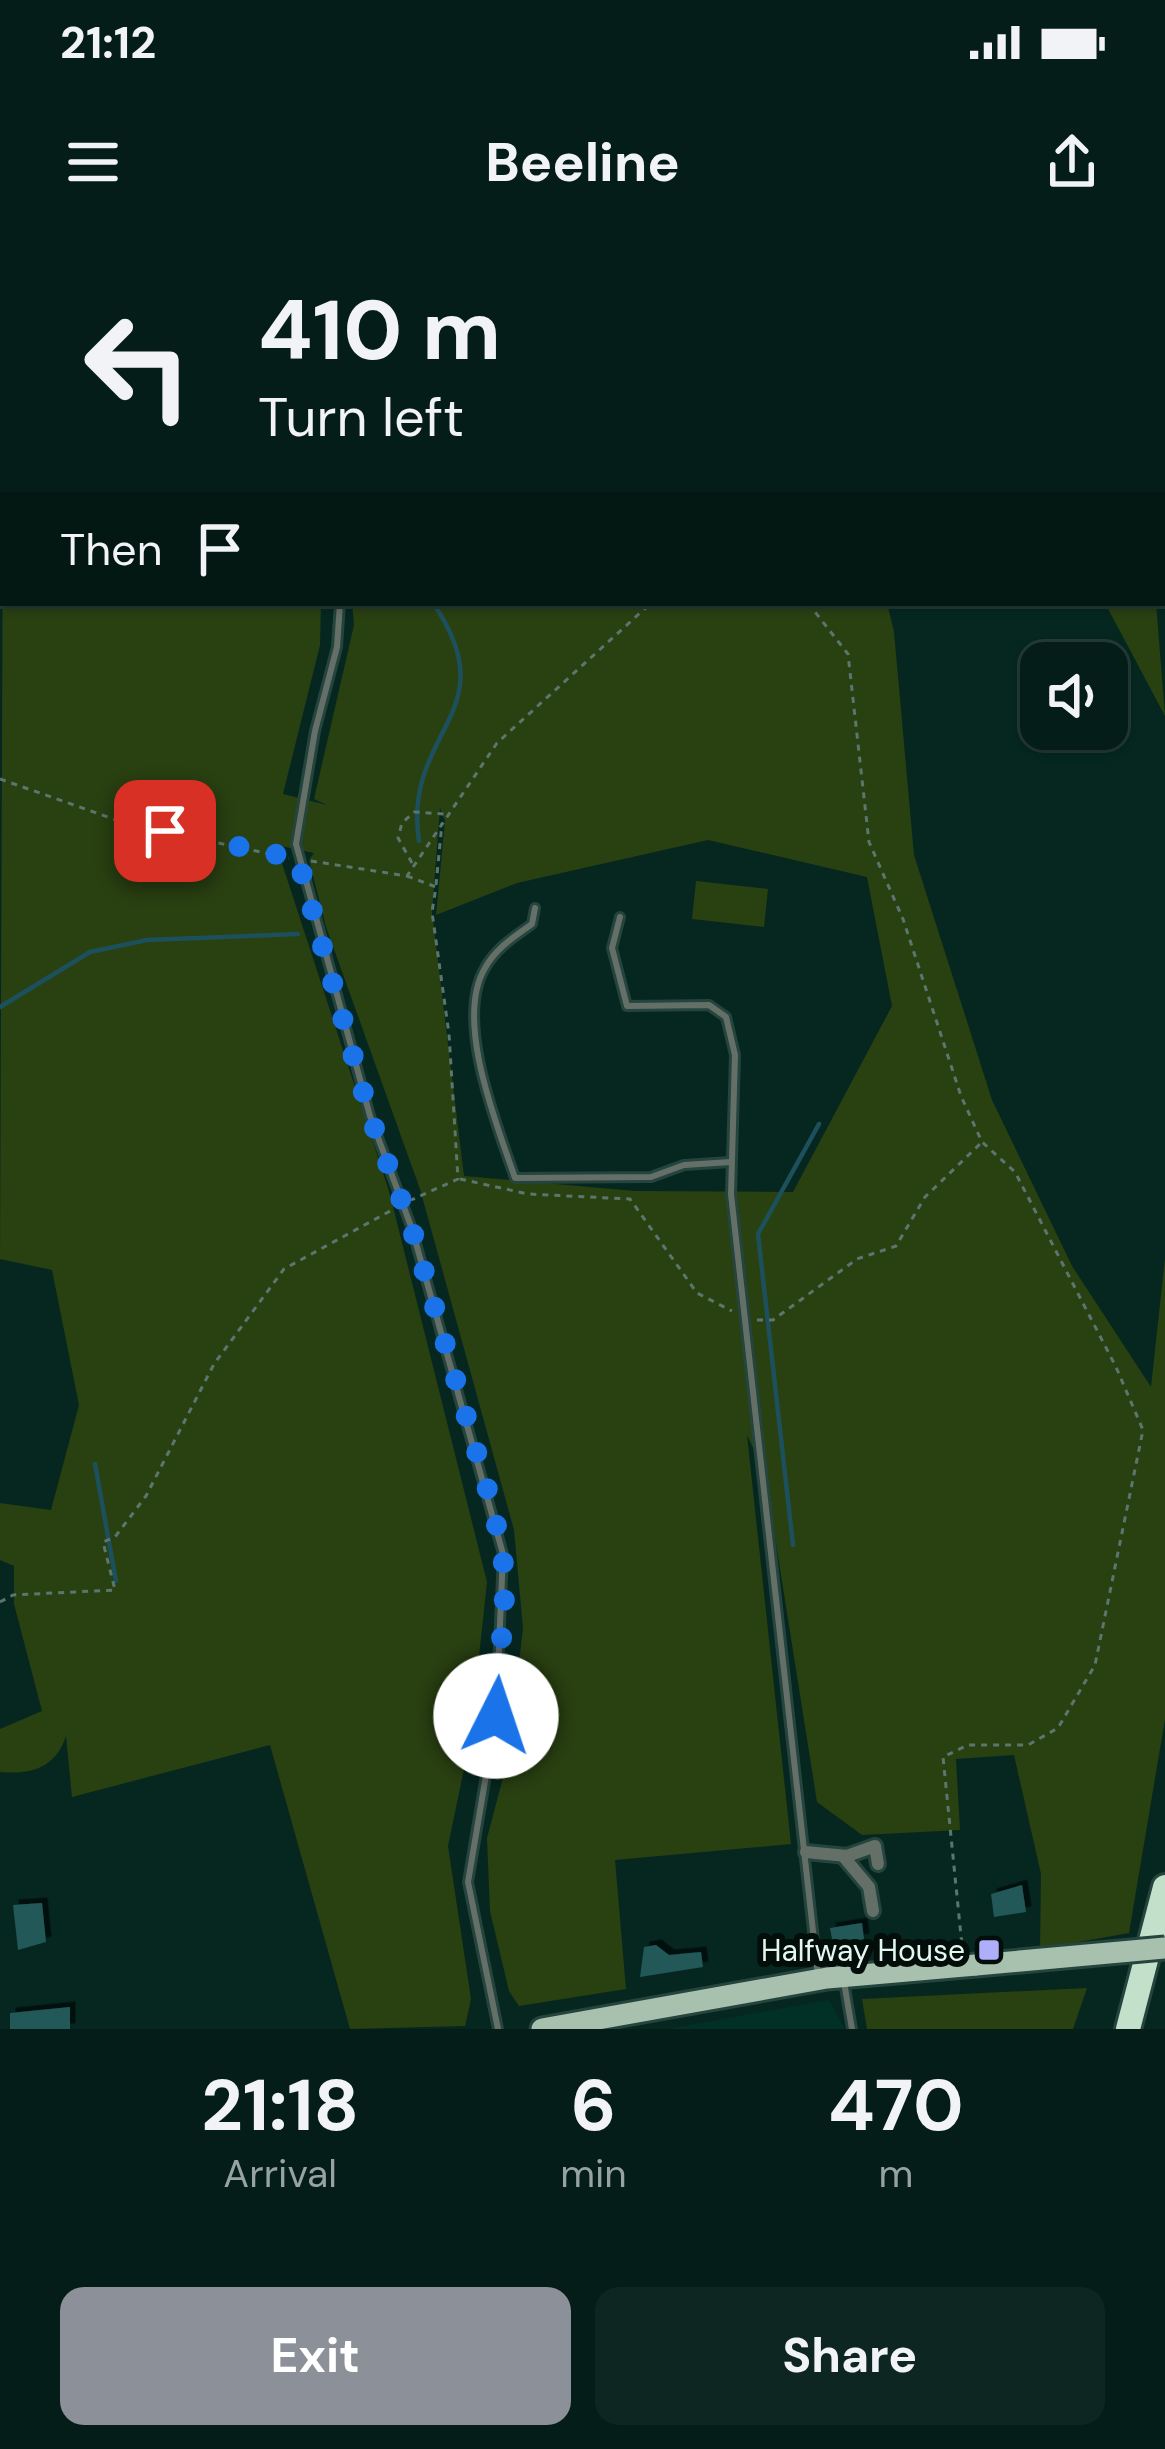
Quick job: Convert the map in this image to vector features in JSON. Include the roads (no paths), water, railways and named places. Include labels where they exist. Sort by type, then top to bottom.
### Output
[{"type":"highway","points":[[1128,2029],[1165,1887]]},
{"type":"main road","points":[[542,2029],[819,1979],[1165,1948]]},
{"type":"street","points":[[806,1852],[843,1856],[874,1846],[878,1864]]},
{"type":"street","points":[[843,1856],[869,1887],[873,1911]]},
{"type":"lane","points":[[340,606],[337,647],[315,731],[296,844],[370,1116],[403,1204],[478,1453],[506,1577],[491,1758],[469,1882],[498,2029]]},
{"type":"lane","points":[[535,908],[532,924],[499,948],[482,972],[473,1008],[485,1078],[515,1178],[651,1177],[684,1165],[733,1162]]},
{"type":"lane","points":[[620,917],[613,948],[627,1006],[709,1006],[725,1017],[735,1055],[733,1162],[745,1320],[819,1979]]},
{"type":"lane","points":[[843,1979],[853,2029]]},
{"type":"waterway","points":[[419,841],[418,803],[425,772],[457,698],[460,671],[454,641],[435,606]]},
{"type":"waterway","points":[[0,1007],[90,952],[147,940],[298,934]]},
{"type":"waterway","points":[[793,1545],[758,1234],[819,1124]]},
{"type":"waterway","points":[[95,1464],[116,1581]]},
{"type":"place","name":"Halfway House","points":[[989,1950]]}]
